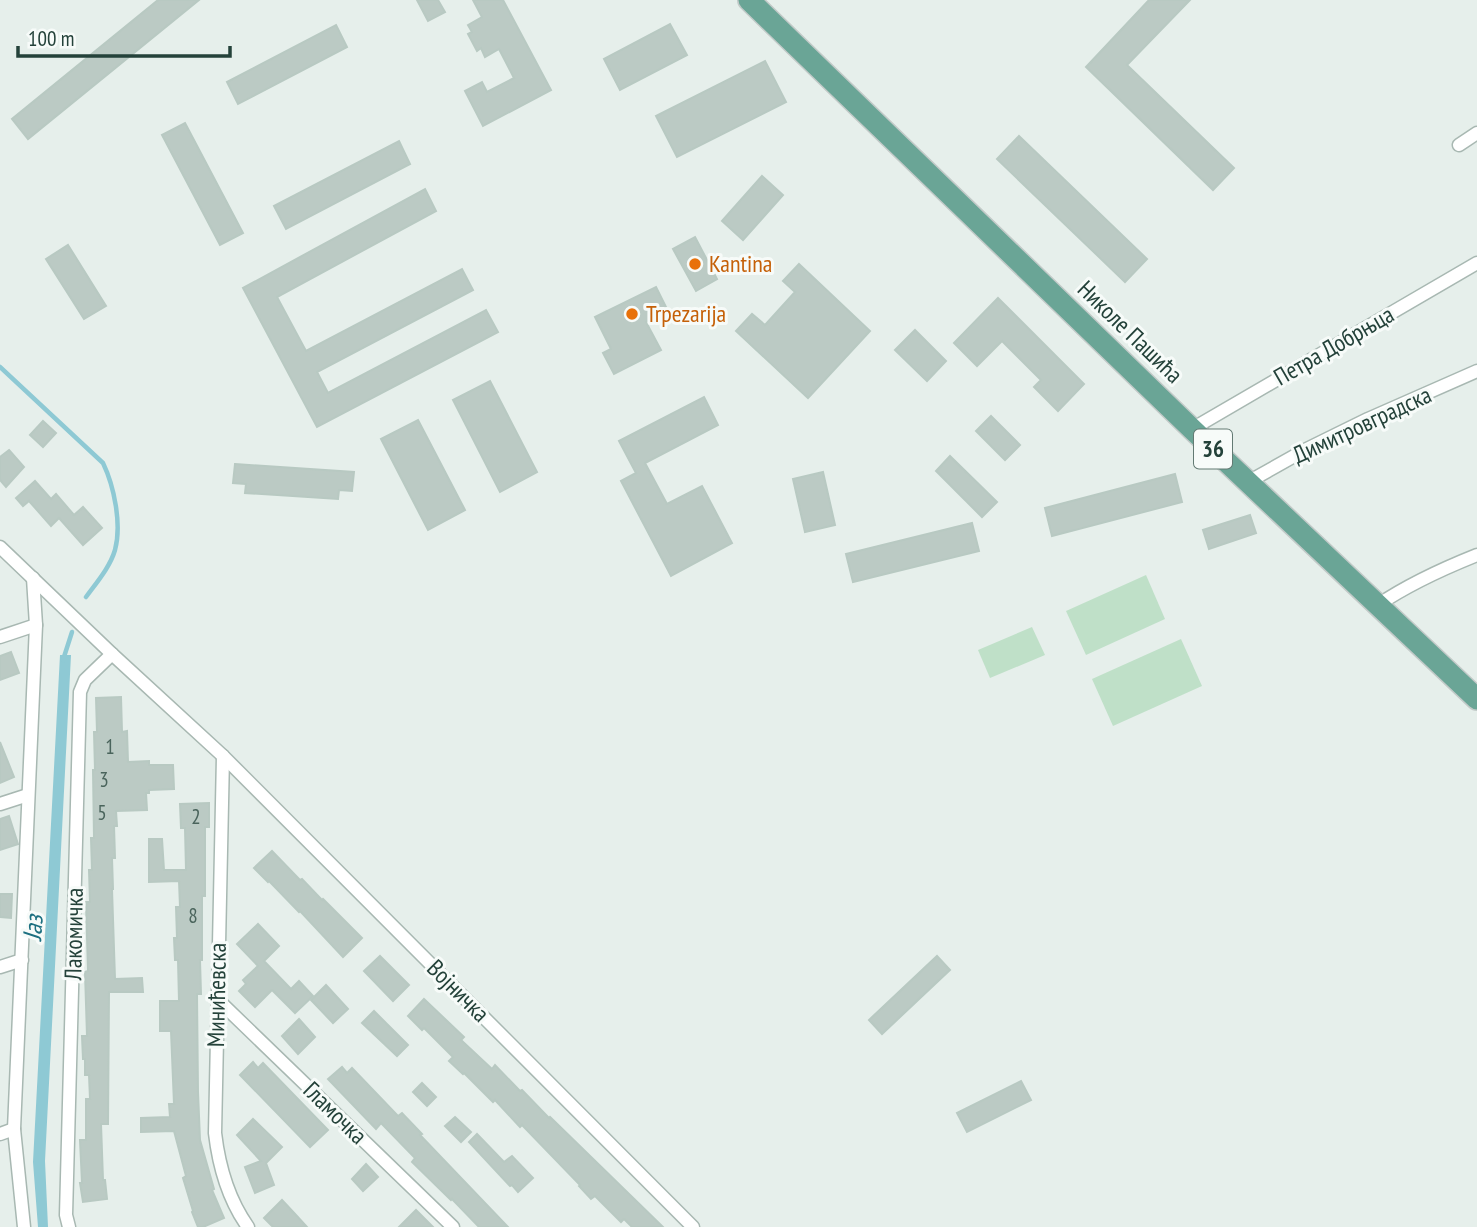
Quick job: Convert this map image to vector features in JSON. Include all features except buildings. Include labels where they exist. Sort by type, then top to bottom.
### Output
[{"type":"main road","name":"Николе Пашића","points":[[749,0],[1192,429],[1477,699]]},
{"type":"street","points":[[1459,145],[1477,133]]},
{"type":"street","name":"Петра Добрњца","points":[[1192,429],[1477,263]]},
{"type":"street","name":"Димитровградска","points":[[1248,482],[1336,435],[1477,372]]},
{"type":"street","name":"Војничка","points":[[0,547],[223,756],[693,1227]]},
{"type":"street","points":[[1378,605],[1433,573],[1477,555]]},
{"type":"street","points":[[24,1227],[14,1129],[36,625],[33,578]]},
{"type":"street","points":[[0,637],[36,625]]},
{"type":"street","name":"Лакомичка","points":[[69,1227],[66,1215],[80,692],[85,680],[112,654]]},
{"type":"street","name":"Минићевска","points":[[223,756],[215,1133],[217,1152],[227,1187],[248,1227]]},
{"type":"street","points":[[0,804],[28,795]]},
{"type":"street","points":[[0,967],[22,960]]},
{"type":"street","name":"Гламочка","points":[[217,999],[453,1227]]},
{"type":"street","points":[[0,1134],[14,1129]]},
{"type":"green space","points":[[1146,575],[1165,619],[1086,655],[1066,611]]},
{"type":"green space","points":[[1032,627],[1045,655],[990,678],[978,650]]},
{"type":"green space","points":[[1181,639],[1202,686],[1113,726],[1092,679]]},
{"type":"water","points":[[60,655],[71,655],[45,1161],[48,1227],[38,1227],[33,1162]]},
{"type":"waterway","name":"Јаз","points":[[0,367],[103,463],[107,472],[116,505],[117,540],[110,562],[86,597]]},
{"type":"waterway","name":"Јаз","points":[[63,660],[72,632]]},
{"type":"place","name":"Kantina","points":[[695,264]]},
{"type":"place","name":"Trpezarija","points":[[632,314]]}]
